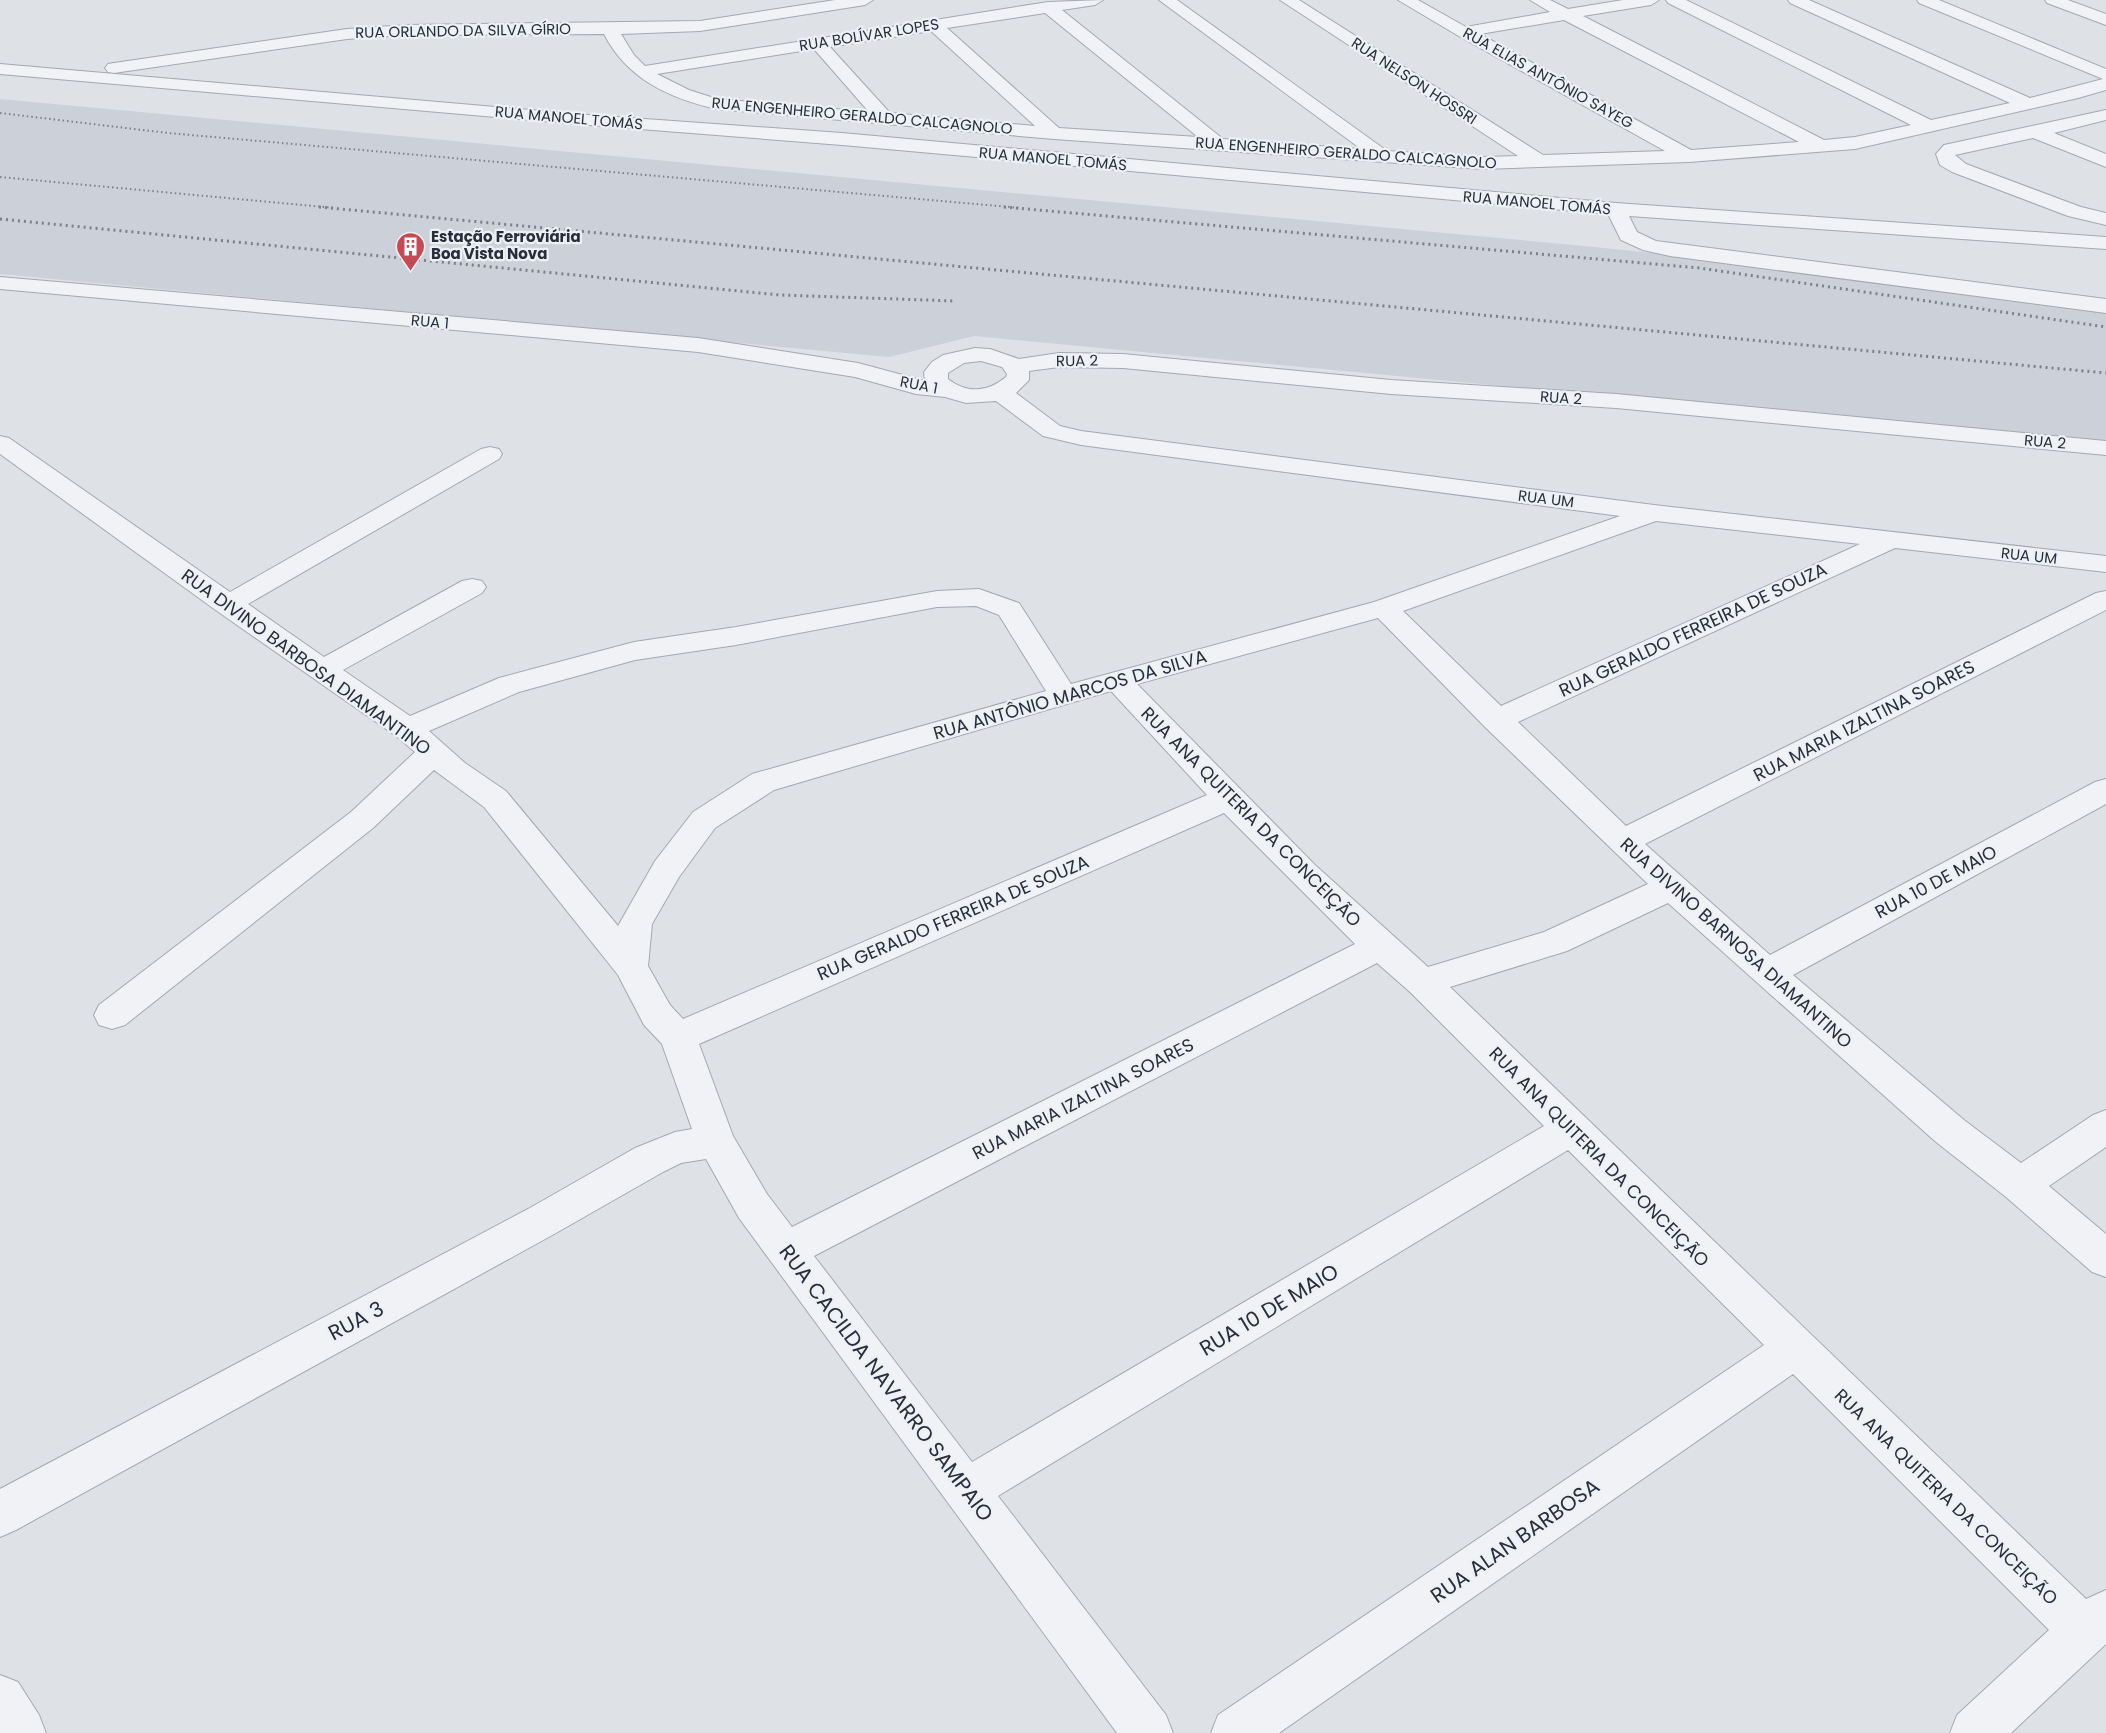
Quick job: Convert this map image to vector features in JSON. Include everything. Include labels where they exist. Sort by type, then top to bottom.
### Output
[{"type":"street","points":[[743,0],[758,16]]},
{"type":"street","name":"RUA ORLANDO DA SILVA GÍRIO","points":[[62,76],[347,34],[407,30],[699,26],[865,0]]},
{"type":"street","name":"RUA BOLÍVAR LOPES","points":[[643,71],[1095,0]]},
{"type":"street","points":[[1167,0],[1384,157]]},
{"type":"street","name":"RUA NELSON HOSSRI","points":[[1288,0],[1540,162]]},
{"type":"street","name":"RUA ELIAS ANTÔNIO SAYEG","points":[[1406,0],[1689,156]]},
{"type":"street","points":[[1538,0],[1822,146]]},
{"type":"street","points":[[1463,32],[1651,0]]},
{"type":"street","points":[[1674,0],[1930,127]]},
{"type":"street","points":[[1796,0],[2025,104]]},
{"type":"street","points":[[1925,0],[2106,75]]},
{"type":"street","points":[[2054,0],[2106,21]]},
{"type":"street","points":[[1048,7],[1219,145]]},
{"type":"street","points":[[934,25],[1054,133]]},
{"type":"street","name":"RUA ENGENHEIRO GERALDO CALCAGNOLO","points":[[610,29],[617,47],[628,60],[657,83],[681,94],[716,104],[1054,133],[1483,163],[1689,156],[1855,143],[2078,93],[2106,84]]},
{"type":"street","points":[[818,43],[885,119]]},
{"type":"street","name":"RUA MANOEL TOMÁS","points":[[0,69],[62,76],[842,139],[1616,209],[2106,243]]},
{"type":"street","points":[[2106,115],[1951,149],[1945,154],[1947,161],[1959,168],[2075,212],[2106,219]]},
{"type":"street","points":[[2035,132],[2106,161]]},
{"type":"street","points":[[1616,209],[1628,236],[1650,246],[1670,250],[2106,306]]},
{"type":"street","name":"RUA 1","points":[[0,283],[698,345],[858,370],[916,387],[945,390],[962,396],[982,396],[1000,392]]},
{"type":"street","name":"RUA 1","points":[[858,370],[920,363],[943,364],[960,356],[982,354],[1002,358],[1016,366]]},
{"type":"street","name":"RUA 2","points":[[1016,366],[1059,360],[1123,361],[1391,387],[1628,402],[2106,448]]},
{"type":"street","points":[[943,364],[936,372],[937,382],[945,390]]},
{"type":"street","points":[[1000,392],[1017,381],[1019,373],[1016,366]]},
{"type":"street","name":"RUA UM","points":[[1000,392],[1052,431],[1069,436],[1654,513],[2106,564]]},
{"type":"street","name":"RUA DIVINO BARBOSA DIAMANTINO","points":[[0,443],[227,605],[407,729],[454,770],[495,799],[630,966]]},
{"type":"street","points":[[227,605],[490,454]]},
{"type":"street","name":"RUA ANTÔNIO MARCOS DA SILVA","points":[[630,966],[635,924],[667,869],[704,820],[763,782],[1117,680],[1384,608],[1654,513]]},
{"type":"street","name":"RUA GERALDO FERREIRA DE SOUZA","points":[[1496,720],[1889,541]]},
{"type":"street","points":[[321,670],[472,586]]},
{"type":"street","points":[[407,729],[509,685],[545,673],[634,651],[736,636],[937,599],[968,597],[979,597],[1009,609],[1064,696]]},
{"type":"street","name":"RUA MARIA IZALTINA SOARES","points":[[1622,842],[2106,599]]},
{"type":"street","name":"RUA DIVINO BARNOSA DIAMANTINO","points":[[1384,608],[1622,842],[1767,974],[1950,1131],[2020,1185],[2106,1259]]},
{"type":"street","name":"RUA ANA QUITERIA DA CONCEIÇÃO","points":[[1117,680],[1229,798],[1379,947],[1422,982],[1794,1349],[2095,1622]]},
{"type":"street","points":[[112,1015],[363,820],[434,752]]},
{"type":"street","name":"RUA 10 DE MAIO","points":[[1767,974],[2106,790]]},
{"type":"street","name":"RUA GERALDO FERREIRA DE SOUZA","points":[[667,1026],[1229,798]]},
{"type":"street","points":[[1422,982],[1555,942],[1672,887]]},
{"type":"street","name":"RUA MARIA IZALTINA SOARES","points":[[786,1251],[1379,947]]},
{"type":"street","points":[[630,966],[667,1026]]},
{"type":"street","name":"RUA CACILDA NAVARRO SAMPAIO","points":[[667,1026],[716,1141],[753,1206],[1148,1733]]},
{"type":"street","points":[[2020,1185],[2106,1126]]},
{"type":"street","name":"RUA 10 DE MAIO","points":[[967,1490],[1571,1129]]},
{"type":"street","name":"RUA 3","points":[[0,1514],[542,1221],[649,1160],[675,1148],[716,1141]]},
{"type":"street","name":"RUA ALAN BARBOSA","points":[[1236,1733],[1794,1349]]},
{"type":"street","points":[[1975,1733],[2095,1622]]},
{"type":"street","points":[[0,1700],[21,1733]]},
{"type":"shaded area","points":[[0,99],[1584,246],[1730,261],[2106,310],[2106,443],[974,336],[889,357],[0,274]]},
{"type":"railway","points":[[0,113],[168,133],[1021,208]]},
{"type":"railway","points":[[0,177],[335,208]]},
{"type":"railway","points":[[319,207],[2106,373]]},
{"type":"railway","points":[[1004,207],[1699,268],[2106,327]]},
{"type":"railway","points":[[0,219],[780,295],[955,301]]},
{"type":"place","name":"Estação Ferroviária Boa Vista Nova","points":[[410,272]]}]
